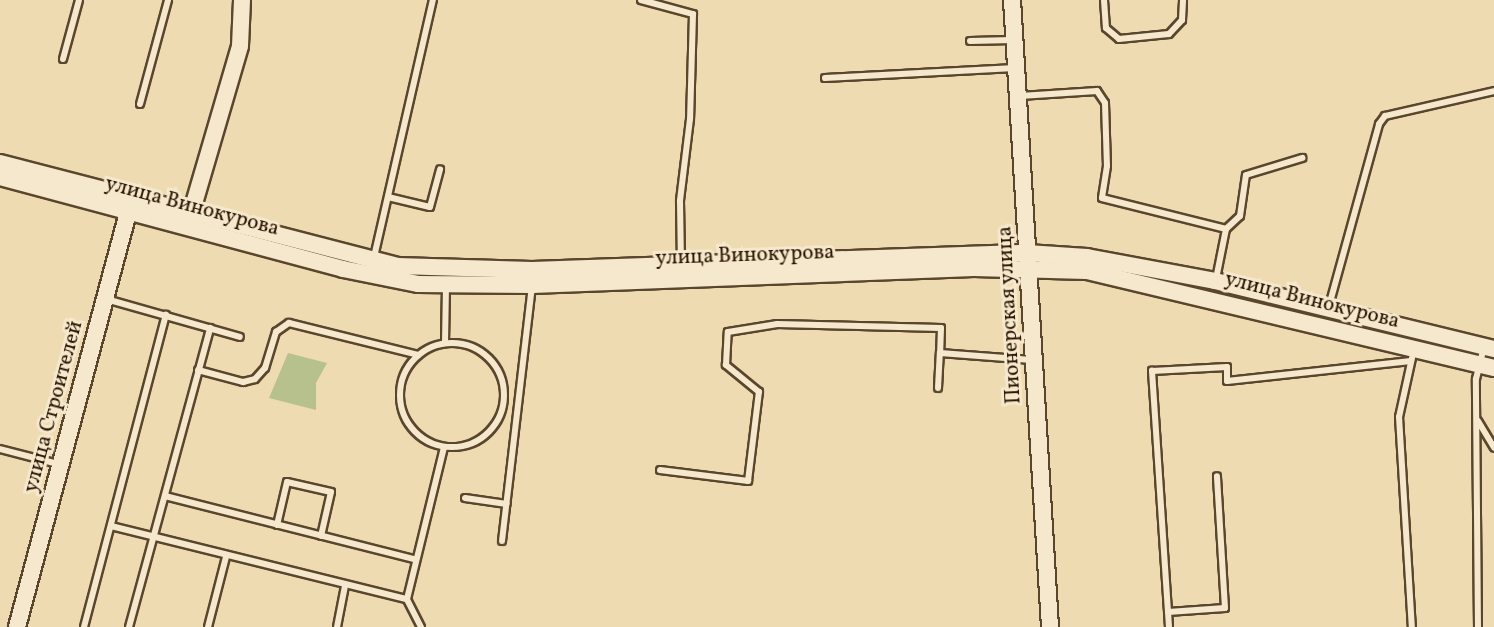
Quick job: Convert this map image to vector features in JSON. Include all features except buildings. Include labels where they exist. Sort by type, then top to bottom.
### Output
[{"type":"main road","points":[[189,221],[240,46],[242,0]]},
{"type":"main road","name":"Пионерская улица","points":[[1012,0],[1050,627]]},
{"type":"main road","name":"улица Винокурова","points":[[0,163],[343,269],[446,286],[532,278],[682,272],[1028,261],[1129,262],[1489,348]]},
{"type":"main road","name":"улица Винокурова","points":[[0,177],[130,205]]},
{"type":"main road","name":"улица Строителей","points":[[16,627],[130,205]]},
{"type":"main road","name":"улица Винокурова","points":[[189,221],[373,262],[532,278]]},
{"type":"main road","name":"улица Винокурова","points":[[1028,261],[1126,277],[1413,354],[1487,366]]},
{"type":"lane","points":[[63,59],[79,0]]},
{"type":"lane","points":[[140,104],[168,0]]},
{"type":"lane","points":[[373,262],[432,0]]},
{"type":"lane","points":[[641,0],[693,14],[690,119],[680,201],[682,272]]},
{"type":"lane","points":[[1104,0],[1106,28],[1119,39],[1169,34],[1182,20],[1183,0]]},
{"type":"lane","points":[[970,41],[1014,40]]},
{"type":"lane","points":[[825,78],[1016,68]]},
{"type":"lane","points":[[1018,96],[1097,91],[1105,103],[1107,166],[1102,198],[1226,229]]},
{"type":"lane","points":[[1329,308],[1379,124],[1385,116],[1494,91]]},
{"type":"lane","points":[[1215,281],[1226,229],[1240,216],[1246,175],[1302,158]]},
{"type":"lane","points":[[388,197],[430,207],[440,169]]},
{"type":"lane","points":[[502,541],[532,278]]},
{"type":"lane","points":[[445,343],[446,286]]},
{"type":"lane","points":[[104,299],[240,337]]},
{"type":"lane","points":[[84,627],[166,315]]},
{"type":"lane","points":[[198,370],[243,382],[255,379],[265,368],[276,332],[289,323],[418,355]]},
{"type":"lane","points":[[660,470],[748,481],[759,392],[726,365],[728,331],[777,324],[941,328],[938,388]]},
{"type":"lane","points":[[129,627],[210,328]]},
{"type":"lane","points":[[1412,627],[1399,417],[1417,329]]},
{"type":"lane","points":[[445,343],[476,348],[492,361],[502,380],[504,401],[498,421],[484,436],[465,446],[444,447],[418,434],[402,409],[402,380],[418,355],[445,343]]},
{"type":"lane","points":[[1478,627],[1477,419],[1489,348]]},
{"type":"lane","points":[[940,353],[1034,360]]},
{"type":"lane","points":[[1169,627],[1152,371],[1227,367],[1227,381],[1413,354]]},
{"type":"lane","points":[[1477,419],[1494,448]]},
{"type":"lane","points":[[421,627],[407,599],[414,559],[444,447]]},
{"type":"lane","points":[[1,449],[60,465]]},
{"type":"lane","points":[[1168,612],[1225,608],[1217,476]]},
{"type":"lane","points":[[277,525],[288,482],[331,492],[321,536]]},
{"type":"lane","points":[[164,496],[414,559]]},
{"type":"lane","points":[[465,498],[508,504]]},
{"type":"lane","points":[[111,526],[226,557],[407,599]]},
{"type":"lane","points":[[208,627],[226,557]]},
{"type":"lane","points":[[337,627],[345,586]]},
{"type":"green space","points":[[288,353],[327,363],[316,383],[316,410],[269,398]]}]
